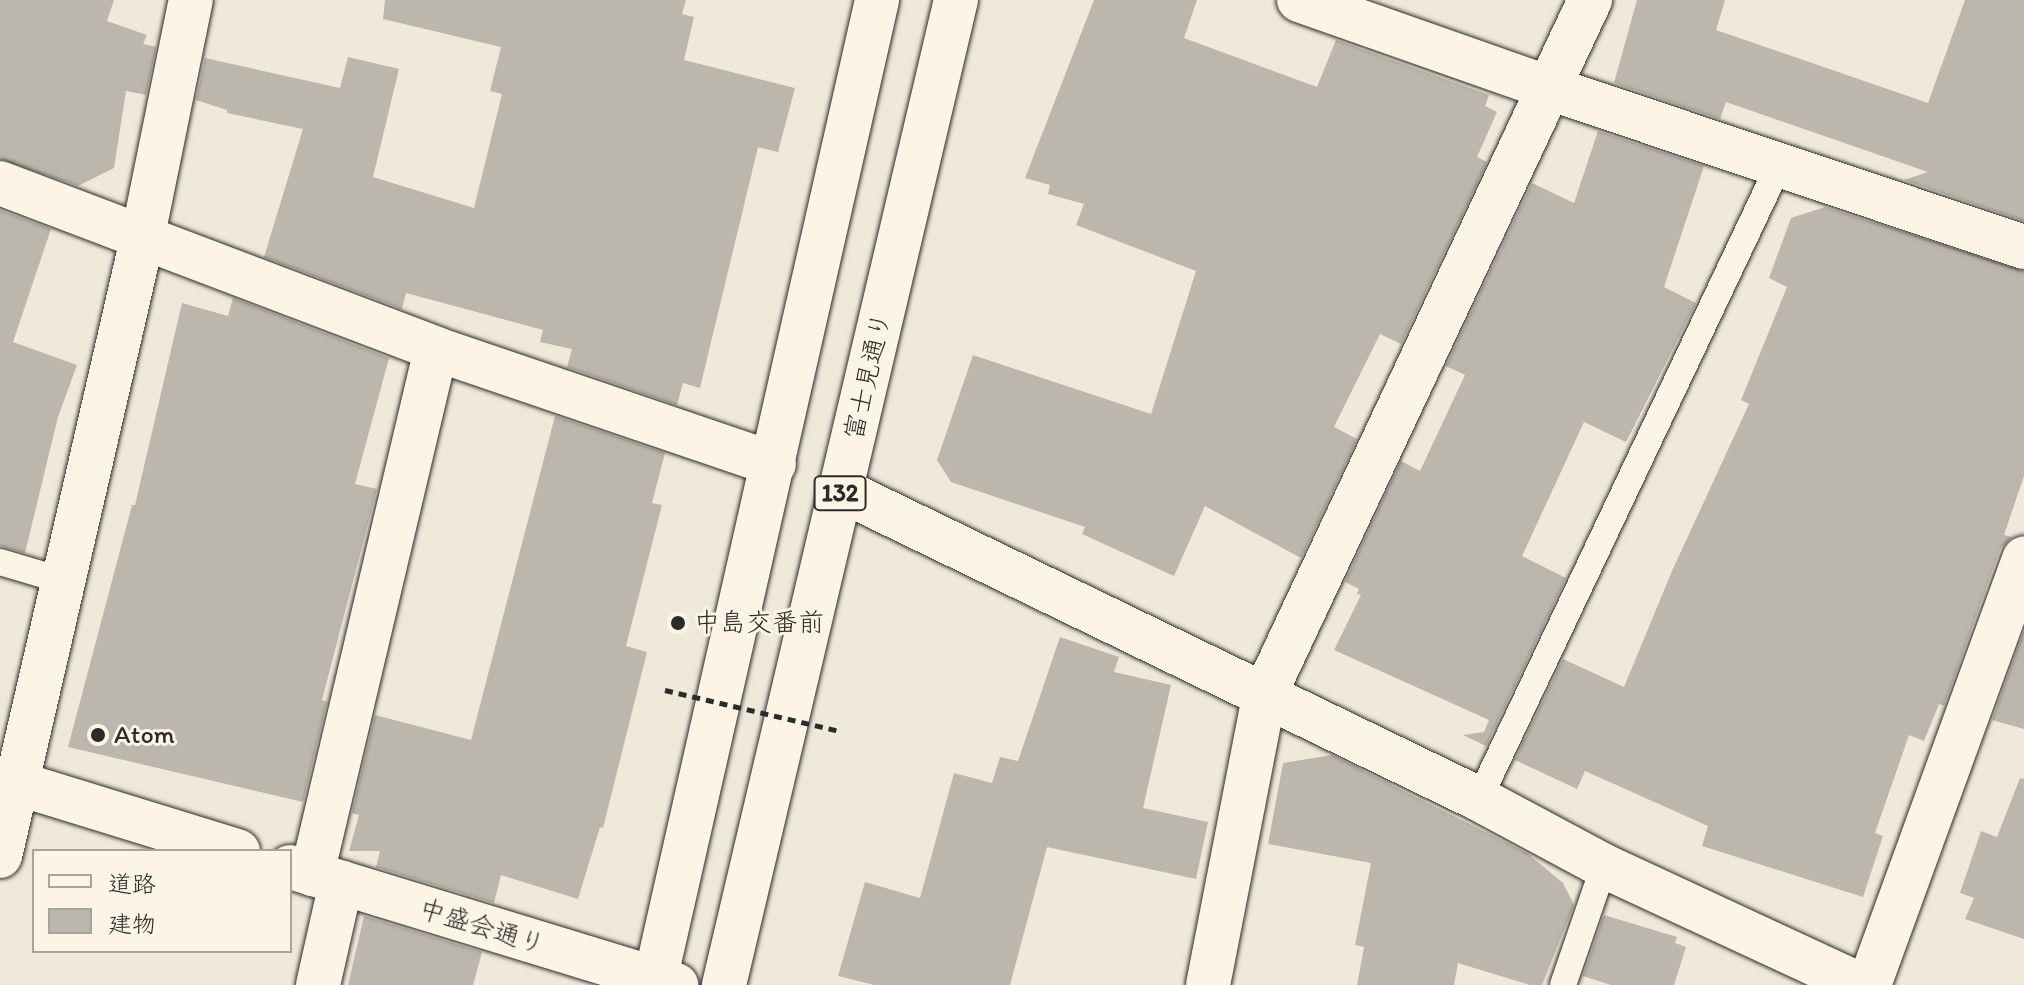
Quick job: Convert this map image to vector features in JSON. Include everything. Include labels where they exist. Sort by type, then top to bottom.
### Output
[{"type":"main road","points":[[0,856],[8,780],[64,581],[143,235],[191,0]]},
{"type":"main road","points":[[662,983],[877,0]]},
{"type":"main road","name":"富士見通り","points":[[724,985],[956,0]]},
{"type":"main road","points":[[1299,0],[1549,88],[2024,247]]},
{"type":"main road","points":[[1208,985],[1264,696],[1590,0]]},
{"type":"main road","points":[[0,183],[436,349],[774,464]]},
{"type":"main road","points":[[318,985],[314,875],[436,349]]},
{"type":"main road","points":[[841,490],[1479,799],[1604,866],[1860,985]]},
{"type":"main road","points":[[1869,985],[2012,627],[2024,558]]},
{"type":"main road","points":[[8,780],[232,849]]},
{"type":"main road","name":"中盛会通り","points":[[314,875],[662,983]]},
{"type":"lane","points":[[1479,799],[1779,165]]},
{"type":"lane","points":[[0,562],[64,581]]},
{"type":"lane","points":[[1563,985],[1604,866]]},
{"type":"path","points":[[665,690],[840,731]]},
{"type":"building","points":[[0,0],[114,0],[107,21],[147,35],[143,44],[156,47],[146,95],[126,91],[114,168],[78,186],[0,159]]},
{"type":"building","points":[[385,0],[686,0],[682,14],[694,17],[684,60],[795,88],[778,152],[758,147],[700,388],[683,383],[677,405],[567,367],[572,349],[540,342],[543,330],[406,293],[402,309],[264,257],[303,129],[227,113],[227,110],[196,100],[205,58],[340,88],[348,57],[399,69],[373,177],[474,208],[502,94],[490,91],[501,47],[383,19]]},
{"type":"building","points":[[1094,0],[1197,0],[1184,38],[1317,87],[1336,40],[1489,95],[1485,106],[1497,112],[1477,157],[1487,162],[1401,344],[1380,334],[1334,427],[1357,439],[1301,558],[1205,506],[1174,576],[1082,534],[1085,527],[951,482],[937,460],[973,355],[1151,414],[1196,271],[1076,225],[1084,204],[1048,194],[1050,185],[1025,178]]},
{"type":"building","points":[[1637,0],[1725,0],[1716,30],[1928,103],[1965,0],[2024,0],[2024,221],[1904,180],[1928,172],[1726,102],[1720,119],[1614,83]]},
{"type":"building","points":[[1598,131],[1704,166],[1664,287],[1696,303],[1626,442],[1584,422],[1522,556],[1566,578],[1486,746],[1463,735],[1484,732],[1489,720],[1334,650],[1361,595],[1357,594],[1359,589],[1345,582],[1401,461],[1420,471],[1465,375],[1446,366],[1532,183],[1574,203]]},
{"type":"building","points":[[1825,207],[2024,271],[2024,476],[2004,535],[2012,537],[2000,549],[1944,706],[1939,704],[1924,741],[1909,735],[1875,833],[1883,836],[1863,897],[1702,846],[1708,826],[1585,771],[1577,789],[1515,760],[1563,659],[1624,687],[1672,571],[1749,404],[1741,400],[1787,287],[1769,278],[1791,218]]},
{"type":"building","points":[[0,210],[51,229],[13,342],[77,365],[58,417],[25,553],[0,546]]},
{"type":"building","points":[[233,298],[389,358],[355,484],[377,489],[322,700],[327,702],[303,802],[68,747],[132,505],[135,505],[182,303],[228,316]]},
{"type":"building","points":[[555,416],[665,453],[652,503],[662,505],[626,646],[647,652],[603,828],[600,827],[578,899],[501,875],[494,903],[376,867],[380,851],[349,851],[359,815],[352,813],[375,715],[471,740]]},
{"type":"building","points":[[2024,631],[2024,729],[1992,720]]},
{"type":"building","points":[[1060,637],[1119,657],[1114,672],[1171,685],[1143,808],[1208,822],[1196,879],[1047,847],[1010,985],[874,985],[838,976],[865,882],[920,898],[954,773],[992,783],[1000,757],[1018,761]]},
{"type":"building","points":[[1332,755],[1527,853],[1563,883],[1574,905],[1542,985],[1530,985],[1458,963],[1454,985],[1357,985],[1364,947],[1355,945],[1371,863],[1268,844],[1283,763]]},
{"type":"building","points":[[2020,778],[2024,779],[2024,939],[1965,919],[1974,898],[1960,893],[1981,831],[1997,837]]},
{"type":"building","points":[[1604,915],[1677,937],[1675,943],[1686,947],[1674,985],[1611,985],[1583,976]]},
{"type":"building","points":[[364,916],[482,952],[473,985],[348,985]]},
{"type":"place","name":"中島交番前","points":[[678,623]]},
{"type":"place","name":"Atom","points":[[98,735]]}]
